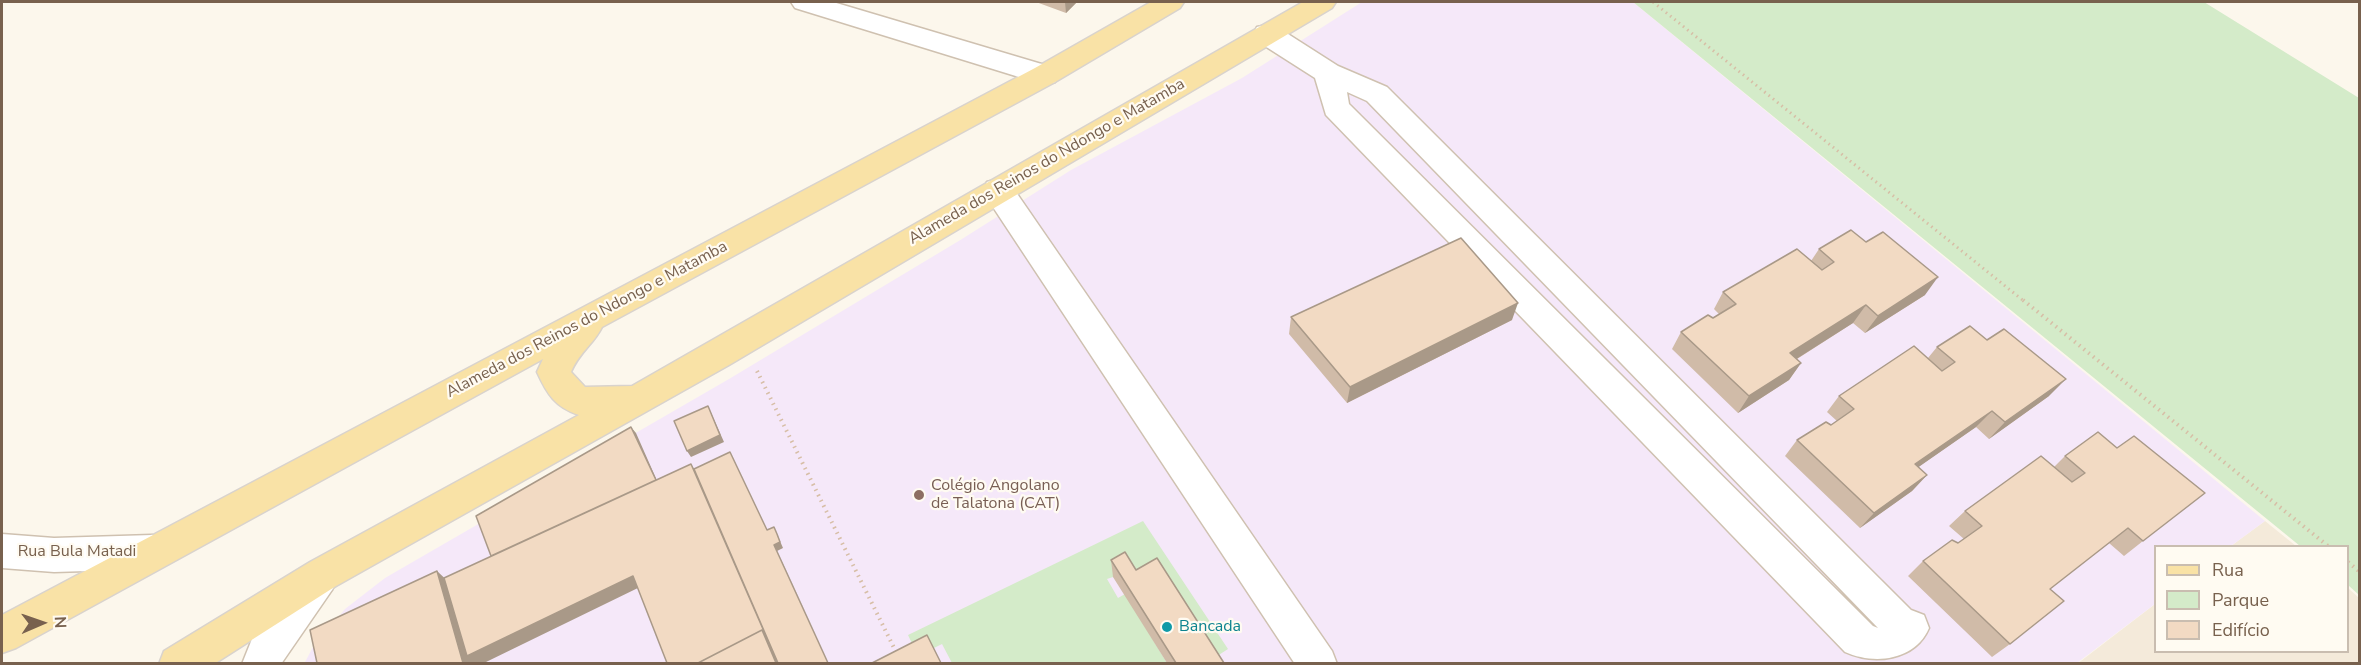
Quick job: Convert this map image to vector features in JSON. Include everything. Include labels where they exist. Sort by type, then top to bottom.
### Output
[{"type":"main road","name":"Alameda dos Reinos do Ndongo e Matamba","points":[[2,635],[152,552],[1045,75],[1171,2]]},
{"type":"main road","name":"Alameda dos Reinos do Ndongo e Matamba","points":[[178,663],[322,574],[741,341],[1323,2]]},
{"type":"main road","points":[[600,313],[566,346],[554,372],[558,385],[567,396],[584,403],[639,399]]},
{"type":"street","points":[[804,2],[1045,75]]},
{"type":"street","points":[[1267,34],[1328,73],[1377,94],[1895,618],[1901,628],[1910,628],[1882,649],[1870,648],[1859,639],[1336,108],[1328,73]]},
{"type":"street","points":[[998,190],[1318,663]]},
{"type":"street","name":"Rua Bula Matadi","points":[[2,551],[54,555],[152,552]]},
{"type":"street","points":[[261,663],[268,647],[322,574]]},
{"type":"path","points":[[1653,2],[2327,545]]},
{"type":"path","points":[[741,341],[902,663]]},
{"type":"shaded area","points":[[1362,2],[1633,2],[2265,521],[2232,545],[2154,545],[2154,605],[2077,663],[304,664],[313,647],[345,609],[385,578],[729,379],[962,239],[1071,170],[1242,78]]},
{"type":"shaded area","points":[[2265,521],[2295,545],[2232,545]]},
{"type":"shaded area","points":[[2349,589],[2359,598],[2359,663],[2077,664],[2154,605],[2154,653],[2349,653]]},
{"type":"green space","points":[[1633,2],[2204,2],[2359,98],[2359,595],[2349,586],[2349,545],[2299,545]]},
{"type":"green space","points":[[1143,521],[1228,649],[1211,660],[1113,577],[1107,579],[1118,598],[1125,594],[1167,663],[952,663],[942,644],[918,656],[908,635]]},
{"type":"building","points":[[1851,230],[1866,242],[1883,232],[1938,277],[1878,316],[1866,305],[1790,353],[1801,363],[1749,396],[1681,332],[1708,315],[1713,318],[1736,304],[1723,292],[1797,249],[1822,270],[1834,262],[1819,249]]},
{"type":"building","points":[[1461,238],[1518,303],[1350,387],[1291,317]]},
{"type":"building","points":[[1970,326],[1987,340],[2004,329],[2066,379],[2005,422],[1992,411],[1915,464],[1927,475],[1874,513],[1797,440],[1826,422],[1831,425],[1854,409],[1839,396],[1914,346],[1942,371],[1955,362],[1937,347]]},
{"type":"building","points":[[708,406],[720,435],[687,451],[674,421]]},
{"type":"building","points":[[631,427],[656,480],[491,556],[476,516]]},
{"type":"building","points":[[2098,432],[2117,448],[2134,436],[2205,493],[2143,541],[2128,528],[2050,589],[2064,601],[2010,644],[1923,561],[1952,540],[1958,543],[1982,526],[1965,511],[2041,456],[2072,482],[2085,473],[2065,456]]},
{"type":"building","points":[[730,452],[767,530],[774,527],[780,542],[774,545],[828,663],[778,663],[694,469]]},
{"type":"building","points":[[691,464],[766,636],[762,630],[698,663],[667,663],[633,576],[467,656],[444,578]]},
{"type":"building","name":"Bancada","points":[[1125,552],[1136,570],[1157,558],[1224,663],[1176,663],[1111,560]]},
{"type":"building","points":[[437,571],[463,663],[317,663],[310,630]]},
{"type":"building","points":[[762,630],[776,663],[698,663]]},
{"type":"building","points":[[927,635],[941,663],[872,663]]},
{"type":"place","name":"Colégio Angolano de Talatona (CAT)","points":[[919,495]]},
{"type":"place","name":"Bancada","points":[[1167,627]]}]
